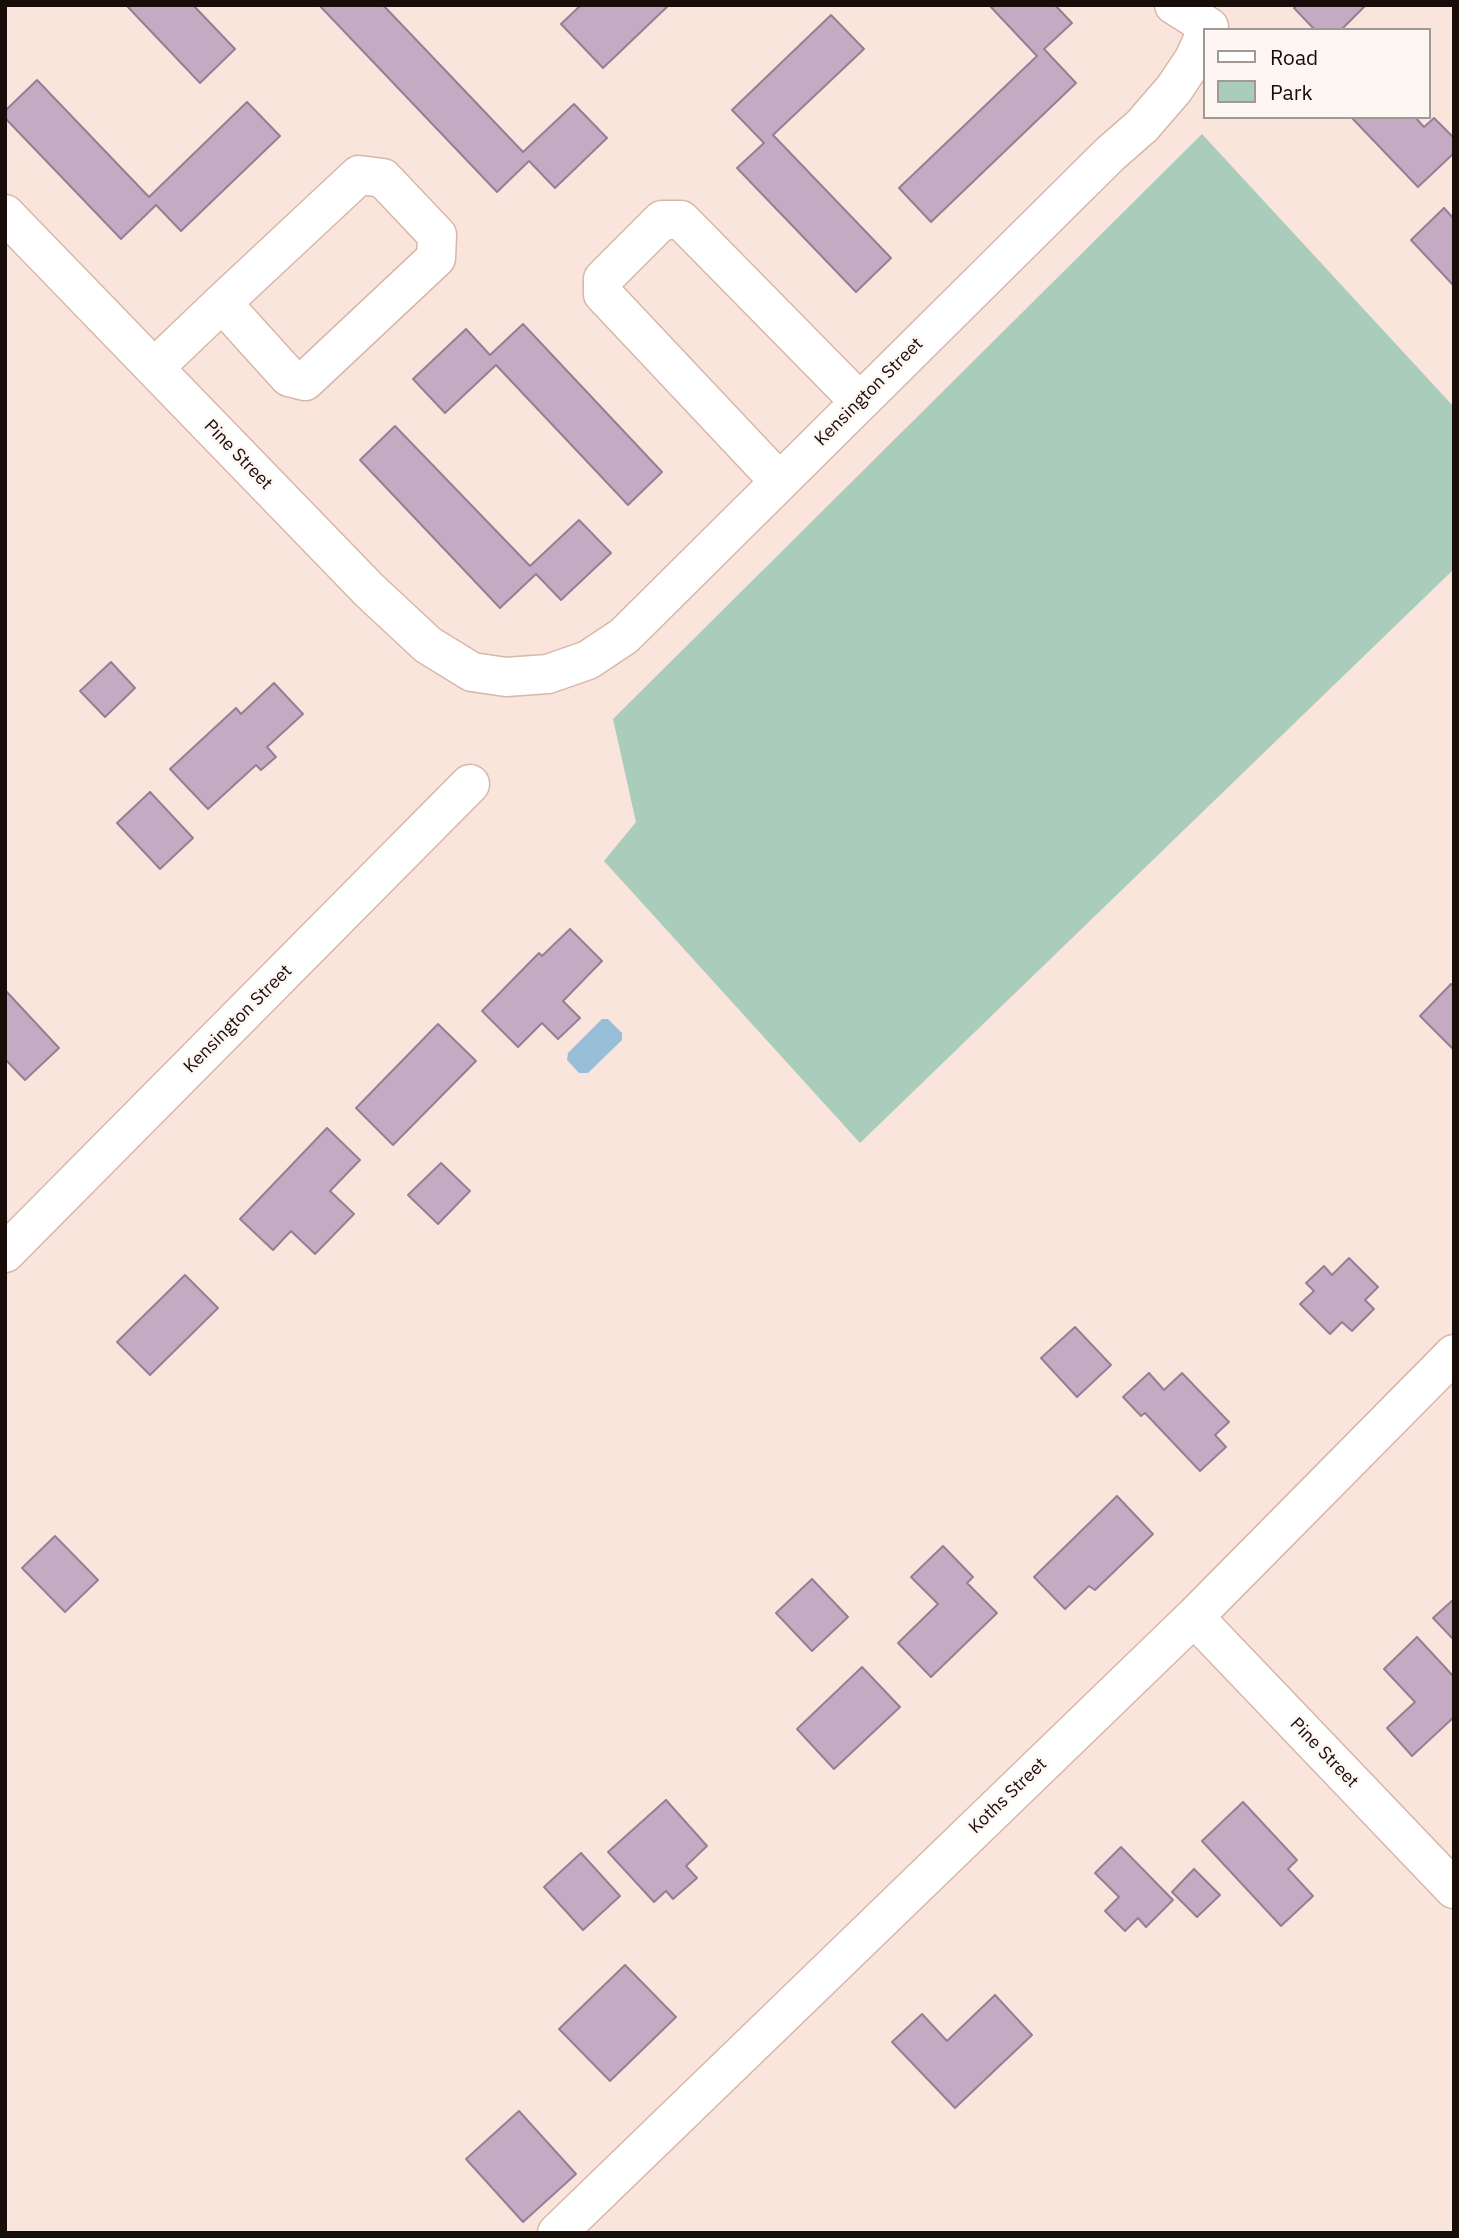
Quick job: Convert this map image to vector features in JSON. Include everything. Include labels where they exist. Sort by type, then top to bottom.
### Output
[{"type":"street","points":[[1174,5],[1210,24]]},
{"type":"street","name":"Kensington Street","points":[[487,674],[506,677],[548,674],[588,660],[624,636],[1110,154],[1142,126],[1181,79],[1204,37]]},
{"type":"street","points":[[154,368],[222,303],[359,175],[383,178],[437,235],[436,258],[304,381],[289,377],[222,303]]},
{"type":"street","name":"Pine Street","points":[[5,214],[369,590],[428,645],[472,672],[487,674]]},
{"type":"street","points":[[779,481],[603,294],[603,279],[662,220],[681,220],[860,402]]},
{"type":"street","name":"Kensington Street","points":[[10,1238],[470,784]]},
{"type":"street","name":"Koths Street","points":[[557,2233],[1194,1617],[1454,1354]]},
{"type":"street","name":"Pine Street","points":[[1194,1617],[1454,1889]]},
{"type":"green space","points":[[1202,134],[1454,407],[1454,569],[860,1143],[604,861],[636,822],[613,719]]},
{"type":"water","points":[[602,1019],[608,1019],[622,1033],[622,1040],[588,1073],[579,1073],[567,1060],[568,1053]]},
{"type":"building","points":[[126,5],[193,5],[235,49],[200,83]]},
{"type":"building","points":[[319,5],[383,5],[523,152],[574,104],[607,138],[555,188],[529,161],[497,192]]},
{"type":"building","points":[[581,5],[669,5],[603,68],[561,24]]},
{"type":"building","points":[[989,5],[1055,5],[1072,23],[1044,49],[1076,83],[931,222],[899,188],[1037,56]]},
{"type":"building","points":[[1297,5],[1366,5],[1343,28],[1313,28],[1294,8]]},
{"type":"building","points":[[831,15],[864,49],[773,135],[891,258],[856,292],[737,168],[764,143],[732,110]]},
{"type":"building","points":[[37,80],[149,197],[247,102],[280,136],[181,231],[156,205],[121,239],[5,118],[5,111]]},
{"type":"building","points":[[1434,118],[1454,138],[1454,153],[1418,187],[1353,119],[1417,119],[1424,127]]},
{"type":"building","points":[[1444,208],[1454,219],[1454,286],[1411,240]]},
{"type":"building","points":[[523,324],[662,472],[628,505],[496,365],[445,413],[413,379],[466,329],[490,355]]},
{"type":"building","points":[[395,426],[530,566],[579,520],[611,553],[561,600],[536,574],[500,608],[360,460]]},
{"type":"building","points":[[111,662],[135,688],[105,717],[80,691]]},
{"type":"building","points":[[274,683],[303,714],[267,747],[276,757],[261,770],[256,765],[208,809],[170,769],[236,708],[241,714]]},
{"type":"building","points":[[150,792],[193,838],[160,869],[117,823]]},
{"type":"building","points":[[570,929],[602,961],[563,1001],[580,1018],[558,1039],[542,1023],[518,1047],[482,1011],[539,953],[542,956]]},
{"type":"building","points":[[1451,984],[1454,987],[1454,1050],[1420,1016]]},
{"type":"building","points":[[5,990],[59,1048],[25,1080],[5,1059]]},
{"type":"building","points":[[438,1024],[476,1061],[393,1145],[356,1108]]},
{"type":"building","points":[[327,1128],[360,1160],[330,1191],[354,1214],[315,1254],[291,1231],[273,1250],[240,1219]]},
{"type":"building","points":[[441,1163],[470,1191],[438,1224],[408,1195]]},
{"type":"building","points":[[1349,1258],[1378,1287],[1365,1300],[1374,1309],[1352,1331],[1342,1322],[1330,1334],[1300,1304],[1314,1291],[1306,1283],[1324,1266],[1332,1275]]},
{"type":"building","points":[[185,1275],[218,1308],[150,1375],[117,1342]]},
{"type":"building","points":[[1075,1327],[1111,1365],[1077,1397],[1041,1358]]},
{"type":"building","points":[[1149,1373],[1164,1390],[1182,1373],[1229,1422],[1215,1435],[1226,1447],[1200,1471],[1145,1413],[1141,1416],[1123,1397]]},
{"type":"building","points":[[1117,1496],[1153,1534],[1095,1590],[1089,1586],[1065,1609],[1034,1577]]},
{"type":"building","points":[[55,1536],[98,1580],[65,1612],[22,1568]]},
{"type":"building","points":[[943,1546],[973,1577],[967,1583],[997,1613],[931,1677],[898,1643],[938,1604],[911,1577]]},
{"type":"building","points":[[812,1579],[848,1617],[812,1651],[776,1613]]},
{"type":"building","points":[[1454,1599],[1454,1640],[1433,1618]]},
{"type":"building","points":[[1417,1637],[1454,1677],[1454,1717],[1412,1756],[1387,1728],[1415,1702],[1384,1669]]},
{"type":"building","points":[[862,1667],[900,1707],[834,1769],[797,1729]]},
{"type":"building","points":[[666,1800],[707,1846],[686,1866],[697,1878],[673,1899],[666,1891],[654,1902],[608,1852]]},
{"type":"building","points":[[1243,1802],[1297,1860],[1288,1869],[1313,1896],[1281,1926],[1202,1841]]},
{"type":"building","points":[[1121,1847],[1173,1900],[1146,1927],[1138,1918],[1125,1931],[1105,1911],[1119,1897],[1095,1873]]},
{"type":"building","points":[[581,1853],[620,1896],[583,1930],[544,1887]]},
{"type":"building","points":[[1194,1869],[1220,1895],[1197,1917],[1172,1892]]},
{"type":"building","points":[[625,1965],[676,2017],[610,2081],[559,2029]]},
{"type":"building","points":[[995,1995],[1032,2035],[955,2108],[892,2042],[922,2014],[947,2041]]},
{"type":"building","points":[[519,2111],[576,2174],[523,2222],[466,2159]]}]
